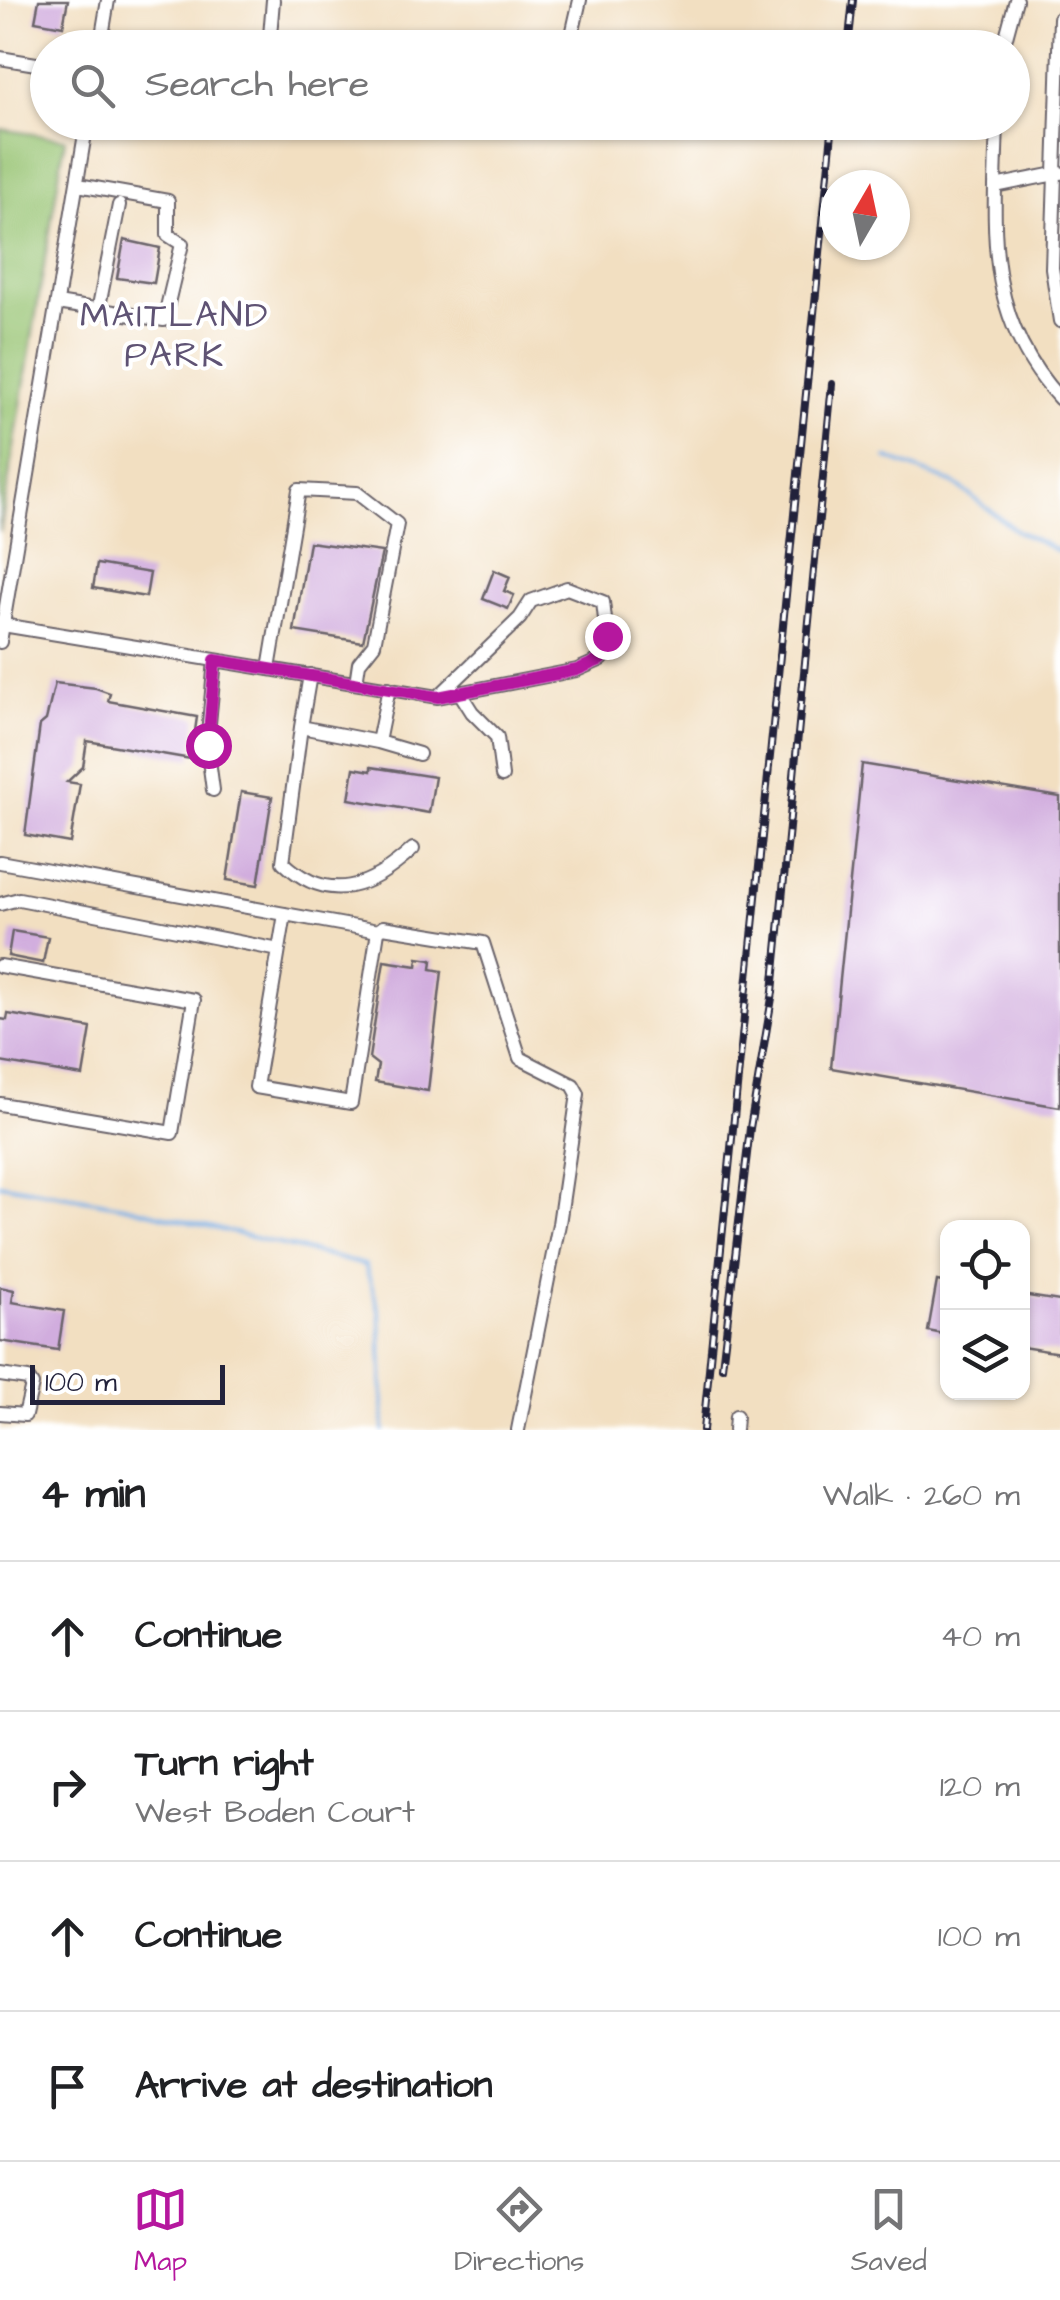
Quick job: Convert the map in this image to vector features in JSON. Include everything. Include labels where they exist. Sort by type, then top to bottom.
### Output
[{"type":"street","points":[[103,30],[108,0]]},
{"type":"street","points":[[270,30],[273,0]]},
{"type":"street","points":[[573,30],[580,0]]},
{"type":"street","points":[[1008,30],[1016,0]]},
{"type":"street","points":[[1060,18],[1052,268],[1060,321]]},
{"type":"street","points":[[0,58],[30,63]]},
{"type":"street","points":[[0,642],[85,140]]},
{"type":"street","points":[[997,140],[996,263],[1006,315],[1020,347],[1060,399]]},
{"type":"street","points":[[996,186],[1057,174]]},
{"type":"street","points":[[57,303],[99,306],[164,320],[182,244],[168,234],[168,201],[78,184]]},
{"type":"street","points":[[99,306],[119,206]]},
{"type":"street","points":[[269,668],[299,490],[356,493],[397,524],[374,644],[359,663],[356,683]]},
{"type":"street","points":[[3,625],[438,697],[577,670],[602,659],[607,636],[603,602],[566,588],[532,602],[438,697]]},
{"type":"street","points":[[214,790],[208,745],[215,660]]},
{"type":"street","points":[[310,676],[283,862],[307,881],[344,888],[380,878],[413,850]]},
{"type":"street","points":[[378,742],[388,688]]},
{"type":"street","points":[[460,693],[472,712],[497,737],[502,776]]},
{"type":"street","points":[[301,727],[420,754]]},
{"type":"street","points":[[0,862],[378,931]]},
{"type":"street","points":[[0,904],[18,899],[279,950]]},
{"type":"street","points":[[285,914],[256,1087],[351,1103],[378,931],[383,927],[483,944],[520,1058],[573,1085],[578,1094],[559,1224],[518,1430]]},
{"type":"street","points":[[0,966],[194,1000],[172,1133],[0,1104]]},
{"type":"street","points":[[0,1375],[28,1379],[32,1385],[25,1416],[0,1412]]},
{"type":"green space","name":"MAITLAND PARK","points":[[0,129],[30,134],[30,140],[65,140],[0,532]]},
{"type":"building","points":[[39,0],[68,0],[63,26],[35,21]]},
{"type":"building","points":[[124,240],[160,248],[154,283],[117,278]]},
{"type":"building","points":[[309,542],[382,552],[363,642],[294,631]]},
{"type":"building","points":[[97,564],[150,573],[146,597],[93,588]]},
{"type":"building","points":[[494,570],[510,577],[504,591],[514,595],[508,609],[483,599]]},
{"type":"building","points":[[55,683],[96,688],[110,693],[108,701],[197,717],[191,759],[87,741],[83,767],[67,782],[80,784],[70,843],[25,835],[40,725],[46,720]]},
{"type":"building","points":[[862,764],[1060,797],[1060,1107],[831,1068]]},
{"type":"building","points":[[371,767],[435,777],[429,813],[349,799],[354,768],[371,771]]},
{"type":"building","points":[[241,792],[272,797],[258,885],[227,880]]},
{"type":"building","points":[[12,931],[48,937],[43,963],[8,956]]},
{"type":"building","points":[[418,958],[432,960],[431,969],[442,971],[428,1091],[375,1082],[378,1065],[369,1058],[384,961],[417,966]]},
{"type":"building","points":[[8,1014],[91,1028],[83,1076],[0,1062],[0,1019],[7,1020]]},
{"type":"building","points":[[937,1281],[940,1282],[940,1333],[928,1331]]},
{"type":"building","points":[[0,1287],[14,1290],[12,1302],[64,1311],[58,1350],[0,1341]]},
{"type":"building","points":[[1030,1296],[1060,1301],[1060,1353],[1030,1348]]},
{"type":"waterway","points":[[887,458],[955,484],[1017,531],[1060,552]]},
{"type":"waterway","points":[[0,1184],[124,1206],[365,1265],[380,1313],[384,1430]]},
{"type":"railway","points":[[850,30],[853,0]]},
{"type":"railway","points":[[703,1430],[831,140]]},
{"type":"railway","points":[[722,1367],[750,1128],[773,992],[832,384]]},
{"type":"district","name":"MAITLAND PARK","points":[[175,335]]},
{"type":"route","points":[[208,745],[215,660],[438,697],[577,670],[602,659],[607,636]]}]
